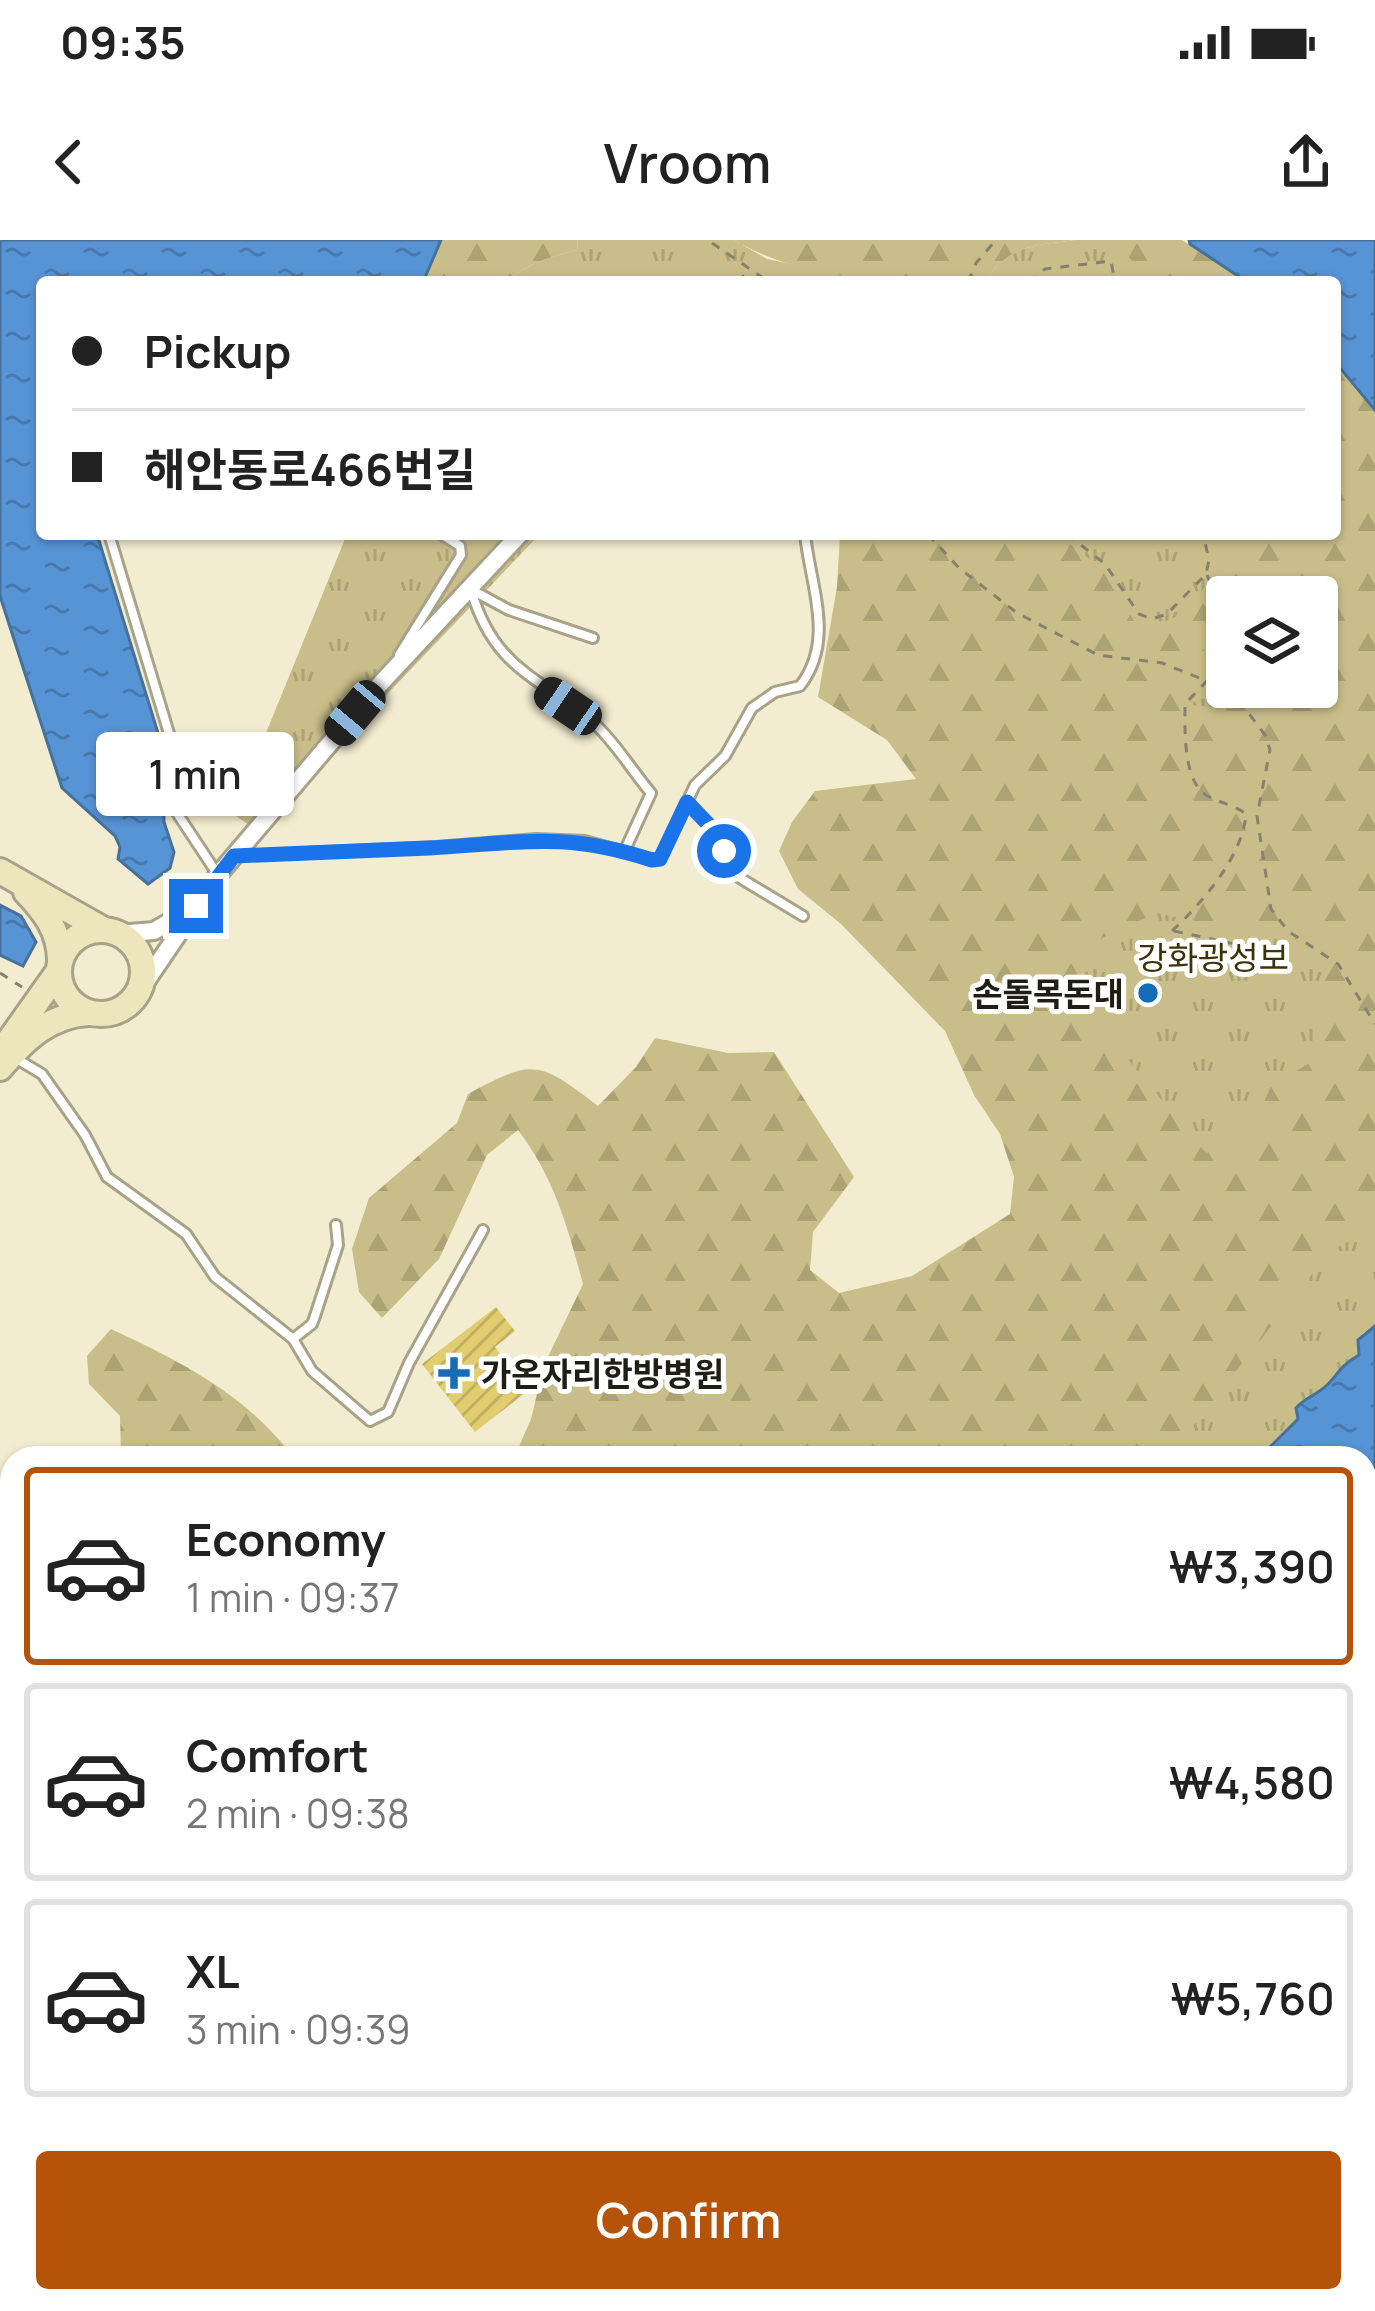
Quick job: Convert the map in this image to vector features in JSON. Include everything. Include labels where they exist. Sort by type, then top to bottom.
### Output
[{"type":"main road","points":[[0,872],[131,942],[143,968],[136,996],[114,1013],[70,1014],[42,1027],[3,1060]]},
{"type":"main road","points":[[0,872],[50,920],[59,944],[66,997],[88,1013]]},
{"type":"main road","points":[[3,1060],[76,938],[111,932]]},
{"type":"street","points":[[136,996],[218,875],[382,682],[515,540]]},
{"type":"street","points":[[111,932],[154,931],[196,906]]},
{"type":"lane","points":[[111,540],[171,740],[175,810],[218,875]]},
{"type":"lane","points":[[382,682],[460,555],[460,546],[450,540]]},
{"type":"lane","points":[[234,856],[536,839],[585,841],[660,859],[695,784],[725,756],[752,708],[775,692],[800,686],[814,661],[820,614],[806,540]]},
{"type":"lane","points":[[471,589],[509,610],[593,638]]},
{"type":"lane","points":[[471,589],[486,631],[503,655],[601,730],[651,793],[626,850]]},
{"type":"lane","points":[[687,802],[709,825],[747,885],[803,916]]},
{"type":"lane","points":[[3,1060],[23,1060],[42,1074],[86,1135],[107,1177],[186,1234],[215,1277],[292,1339],[303,1361],[370,1421],[388,1412],[409,1363],[483,1230]]},
{"type":"lane","points":[[292,1339],[312,1324],[338,1245],[335,1226]]},
{"type":"path","points":[[970,276],[995,240]]},
{"type":"path","points":[[712,243],[760,276]]},
{"type":"path","points":[[1036,276],[1045,269],[1111,261],[1114,276]]},
{"type":"path","points":[[744,276],[750,269]]},
{"type":"path","points":[[933,540],[959,568],[1017,614],[1098,655],[1162,663],[1206,681]]},
{"type":"path","points":[[1074,540],[1105,564],[1139,614],[1152,619],[1167,614],[1206,574],[1209,560],[1204,540]]},
{"type":"path","points":[[1206,682],[1185,704],[1196,786],[1206,796],[1232,803],[1246,814],[1245,830],[1195,909],[1172,931],[1268,951],[1297,937]]},
{"type":"path","points":[[1243,708],[1265,735],[1269,765],[1257,816],[1271,909],[1279,923],[1338,964],[1375,1024]]},
{"type":"path","points":[[0,974],[38,998]]},
{"type":"green space","points":[[441,240],[578,240],[577,250],[513,276],[426,276]]},
{"type":"green space","points":[[578,240],[734,240],[767,259],[851,276],[513,276],[577,250]]},
{"type":"green space","points":[[734,240],[1076,240],[1013,254],[989,276],[843,276],[763,254]]},
{"type":"green space","points":[[1076,240],[1167,240],[1220,276],[989,276],[1013,254]]},
{"type":"green space","points":[[1126,240],[1182,240],[1238,276],[1150,276],[1121,251]]},
{"type":"green space","points":[[1341,369],[1375,410],[1375,1229],[1331,1250],[1177,1446],[519,1446],[544,1365],[583,1284],[550,1185],[518,1130],[487,1155],[439,1259],[382,1318],[359,1292],[352,1249],[369,1198],[457,1123],[468,1094],[507,1074],[535,1070],[562,1080],[598,1106],[636,1067],[655,1038],[728,1053],[774,1052],[854,1177],[813,1232],[810,1270],[839,1293],[912,1276],[1010,1214],[1014,1177],[1000,1134],[974,1095],[945,1031],[841,924],[798,889],[779,851],[792,822],[815,791],[916,779],[887,740],[818,697],[837,587],[840,540],[1066,540],[1102,569],[1136,624],[1171,619],[1206,584],[1206,649],[1193,654],[1191,705],[1338,708],[1338,576],[1210,576],[1221,540],[1341,540]],"holes":[[[1157,913],[1273,937],[1303,926],[1322,939],[1333,958],[1310,998],[1316,1030],[1311,1062],[1271,1086],[1250,1134],[1206,1153],[1088,1012],[1079,972],[1083,957],[1105,937]]]},
{"type":"green space","name":"강화광성보","points":[[1375,434],[1375,1326],[1363,1333],[1359,1355],[1296,1408],[1298,1419],[1271,1446],[1135,1446],[898,540],[1341,540],[1341,519]]},
{"type":"green space","points":[[345,540],[534,540],[374,708],[265,836],[233,814]]},
{"type":"green space","points":[[111,1329],[188,1368],[234,1398],[284,1446],[121,1446],[120,1416],[89,1384],[87,1356]]},
{"type":"water","points":[[0,240],[441,240],[426,276],[36,276],[36,540],[99,540],[163,760],[164,822],[174,852],[170,868],[148,884],[118,859],[115,836],[62,788],[0,596]]},
{"type":"water","points":[[1189,240],[1375,240],[1375,410],[1341,369],[1341,276],[1238,276]]},
{"type":"water","points":[[0,905],[21,916],[36,942],[23,966],[0,955]]},
{"type":"water","points":[[1375,1326],[1375,1446],[1271,1446],[1298,1419],[1296,1408],[1359,1355],[1358,1340]]},
{"type":"building","name":"가온자리한방병원","points":[[496,1307],[515,1331],[495,1347],[529,1390],[475,1432],[422,1364]]},
{"type":"place","name":"손돌목돈대","points":[[1148,993]]},
{"type":"place","name":"가온자리한방병원","points":[[454,1373]]},
{"type":"route","points":[[196,906],[234,856],[561,839],[660,859],[687,802],[709,825],[724,851]]}]
